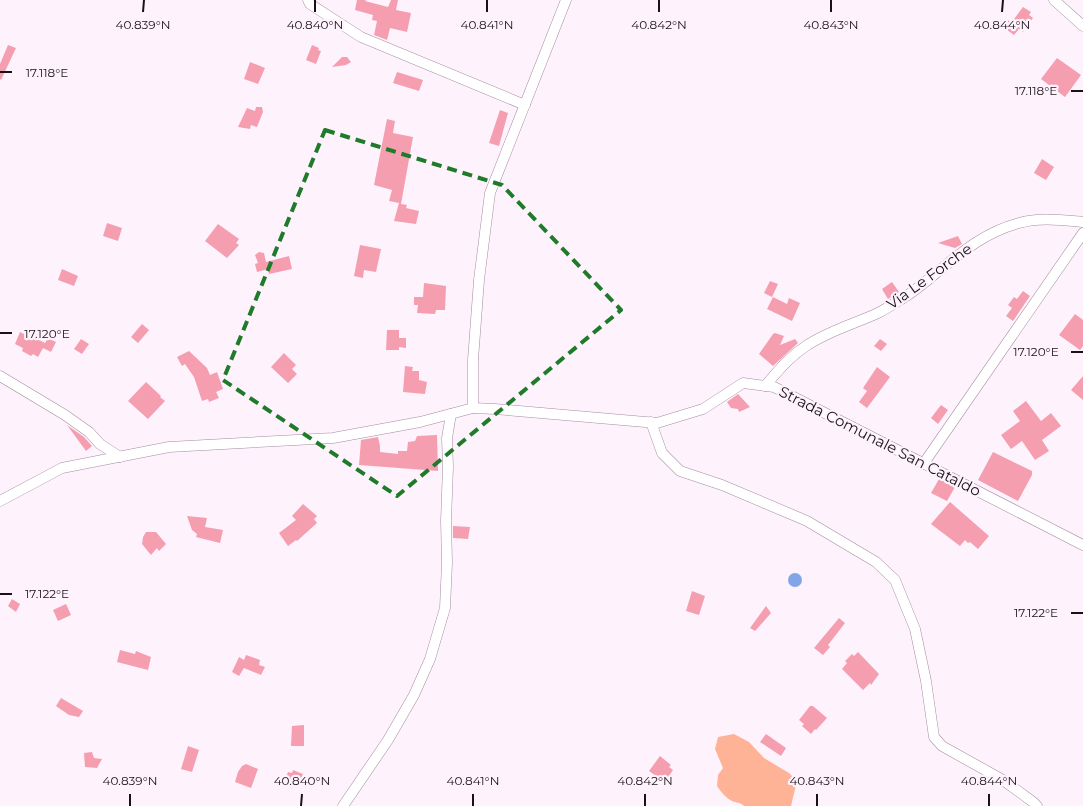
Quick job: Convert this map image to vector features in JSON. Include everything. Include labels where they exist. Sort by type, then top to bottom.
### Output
[{"type":"street","points":[[308,0],[310,4],[361,37],[525,104]]},
{"type":"street","points":[[473,408],[473,360],[479,280],[490,193],[566,0]]},
{"type":"street","points":[[1054,0],[1083,26]]},
{"type":"street","name":"Via Le Forche","points":[[765,386],[788,359],[807,345],[833,331],[880,312],[936,274],[964,250],[985,236],[1018,223],[1044,218],[1083,222]]},
{"type":"street","points":[[924,463],[1083,233]]},
{"type":"street","points":[[0,376],[81,426],[100,444],[120,457]]},
{"type":"street","name":"Strada Comunale San Cataldo","points":[[0,501],[62,468],[168,447],[333,438],[473,408],[495,408],[657,423],[703,409],[743,383],[774,387],[1083,545]]},
{"type":"street","points":[[343,806],[388,740],[414,695],[430,659],[445,608],[447,438],[451,414]]},
{"type":"street","points":[[650,422],[662,453],[680,471],[722,485],[806,520],[876,562],[895,580],[916,629],[934,737],[942,746],[1003,780],[1037,806]]},
{"type":"highlighted area","points":[[325,130],[502,185],[621,310],[397,496],[223,380]]},
{"type":"shaded area","points":[[734,734],[749,742],[764,758],[789,773],[797,781],[791,806],[744,806],[730,800],[720,790],[717,786],[718,775],[723,768],[715,749],[718,737]]},
{"type":"water","points":[[792,573],[798,573],[802,580],[798,587],[792,587],[788,583],[788,577]]},
{"type":"building","points":[[357,0],[366,0],[388,7],[391,0],[398,0],[396,10],[411,13],[407,32],[390,28],[387,40],[374,35],[377,21],[372,20],[373,15],[355,10]]},
{"type":"building","points":[[1023,7],[1031,12],[1029,15],[1033,18],[1023,32],[1019,29],[1014,35],[1003,27],[1008,20],[1011,23]]},
{"type":"building","points":[[8,45],[16,48],[1,80],[0,64]]},
{"type":"building","points":[[312,45],[321,51],[316,64],[306,60]]},
{"type":"building","points":[[342,57],[347,57],[351,62],[346,65],[332,67]]},
{"type":"building","points":[[1057,58],[1081,75],[1065,97],[1041,79]]},
{"type":"building","points":[[250,62],[265,68],[258,84],[244,79]]},
{"type":"building","points":[[397,72],[423,80],[419,91],[393,83]]},
{"type":"building","points":[[256,107],[262,107],[263,112],[257,127],[251,125],[250,129],[238,127],[247,108],[255,111]]},
{"type":"building","points":[[500,110],[508,113],[499,146],[489,143]]},
{"type":"building","points":[[387,119],[395,121],[393,133],[413,137],[401,204],[407,205],[406,208],[419,211],[416,224],[394,221],[399,203],[389,201],[392,190],[374,185]]},
{"type":"building","points":[[1042,159],[1054,167],[1046,180],[1034,173]]},
{"type":"building","points":[[107,223],[122,228],[118,241],[103,236]]},
{"type":"building","points":[[218,224],[239,239],[236,243],[239,245],[227,258],[205,241]]},
{"type":"building","points":[[958,236],[962,244],[955,248],[938,243]]},
{"type":"building","points":[[360,245],[381,249],[376,272],[364,270],[363,278],[354,276]]},
{"type":"building","points":[[259,252],[264,253],[266,262],[289,256],[292,269],[269,274],[268,269],[257,272],[255,264],[258,263],[255,255]]},
{"type":"building","points":[[62,269],[78,276],[74,286],[58,280]]},
{"type":"building","points":[[770,281],[778,284],[772,297],[764,293]]},
{"type":"building","points":[[892,282],[899,292],[888,299],[882,289]]},
{"type":"building","points":[[424,283],[446,286],[445,310],[436,310],[435,314],[417,313],[418,305],[414,305],[414,297],[423,297]]},
{"type":"building","points":[[1023,291],[1030,296],[1013,321],[1006,316],[1012,308],[1008,305],[1014,297],[1017,299]]},
{"type":"building","points":[[773,297],[787,304],[789,298],[800,303],[792,321],[767,309]]},
{"type":"building","points":[[1075,314],[1083,320],[1083,346],[1080,350],[1059,335]]},
{"type":"building","points":[[142,324],[149,330],[138,343],[131,337]]},
{"type":"building","points":[[387,330],[399,330],[399,338],[406,338],[406,348],[399,347],[399,350],[386,350]]},
{"type":"building","points":[[20,332],[45,343],[48,338],[56,342],[51,352],[43,348],[38,357],[33,354],[31,356],[22,351],[23,348],[15,344]]},
{"type":"building","points":[[775,333],[784,336],[780,345],[795,339],[798,343],[773,366],[759,354]]},
{"type":"building","points":[[81,339],[89,344],[82,354],[74,349]]},
{"type":"building","points":[[880,339],[887,344],[881,351],[874,346]]},
{"type":"building","points":[[189,351],[207,368],[210,375],[217,372],[223,389],[216,392],[219,398],[209,402],[208,399],[202,401],[194,377],[185,364],[182,366],[177,357]]},
{"type":"building","points":[[284,353],[296,365],[292,369],[297,374],[288,383],[271,367]]},
{"type":"building","points":[[405,366],[413,367],[412,371],[419,371],[419,380],[427,382],[425,394],[403,392]]},
{"type":"building","points":[[877,367],[890,377],[867,408],[859,402],[867,391],[863,388]]},
{"type":"building","points":[[1083,376],[1083,400],[1071,390]]},
{"type":"building","points":[[146,382],[165,401],[148,419],[128,401]]},
{"type":"building","points":[[738,394],[750,407],[739,412],[738,409],[731,408],[727,402]]},
{"type":"building","points":[[1026,401],[1041,421],[1051,413],[1061,426],[1042,440],[1049,451],[1035,460],[1022,441],[1011,449],[1001,435],[1020,421],[1013,411]]},
{"type":"building","points":[[941,405],[948,410],[938,424],[931,418]]},
{"type":"building","points":[[67,425],[84,437],[92,446],[86,451]]},
{"type":"building","points":[[437,435],[438,471],[359,465],[361,440],[378,437],[380,452],[398,454],[398,451],[407,451],[408,442],[415,441],[417,436]]},
{"type":"building","points":[[993,452],[1032,471],[1032,475],[1018,501],[978,480]]},
{"type":"building","points":[[939,479],[955,487],[947,501],[931,493]]},
{"type":"building","points":[[950,502],[989,536],[978,549],[965,540],[960,546],[931,524]]},
{"type":"building","points":[[303,504],[317,516],[314,519],[317,523],[297,541],[288,546],[279,533],[296,520],[292,516]]},
{"type":"building","points":[[187,516],[207,518],[205,527],[223,530],[220,543],[196,537],[197,534],[192,530]]},
{"type":"building","points":[[453,526],[470,527],[468,539],[453,538]]},
{"type":"building","points":[[146,532],[156,532],[166,544],[159,551],[157,548],[151,555],[142,544]]},
{"type":"building","points":[[692,591],[705,596],[699,615],[686,611]]},
{"type":"building","points":[[12,599],[20,604],[16,612],[8,606]]},
{"type":"building","points":[[66,604],[71,615],[58,621],[53,610]]},
{"type":"building","points":[[766,606],[771,613],[755,631],[750,628]]},
{"type":"building","points":[[839,618],[845,623],[828,645],[830,647],[823,655],[814,648]]},
{"type":"building","points":[[120,650],[135,654],[136,651],[151,657],[148,670],[117,662]]},
{"type":"building","points":[[858,652],[879,674],[871,685],[870,683],[863,690],[842,669],[847,663],[845,661],[852,654],[854,656]]},
{"type":"building","points":[[246,655],[260,660],[259,665],[265,667],[261,675],[244,668],[239,676],[232,672],[239,657],[244,660]]},
{"type":"building","points":[[61,698],[83,711],[79,717],[69,715],[56,706]]},
{"type":"building","points":[[810,706],[813,706],[827,718],[811,734],[802,726],[804,724],[799,720]]},
{"type":"building","points":[[304,725],[304,746],[291,746],[292,726]]},
{"type":"building","points":[[766,734],[786,748],[781,756],[760,742]]},
{"type":"building","points":[[188,746],[199,750],[192,772],[181,769]]},
{"type":"building","points":[[92,752],[94,758],[102,759],[97,768],[85,767],[84,753]]},
{"type":"building","points":[[660,756],[671,765],[669,767],[673,770],[667,779],[663,781],[649,771]]},
{"type":"building","points":[[246,764],[258,769],[251,788],[235,782],[238,772]]},
{"type":"building","points":[[293,770],[303,774],[297,786],[285,780],[288,772],[292,773]]}]
